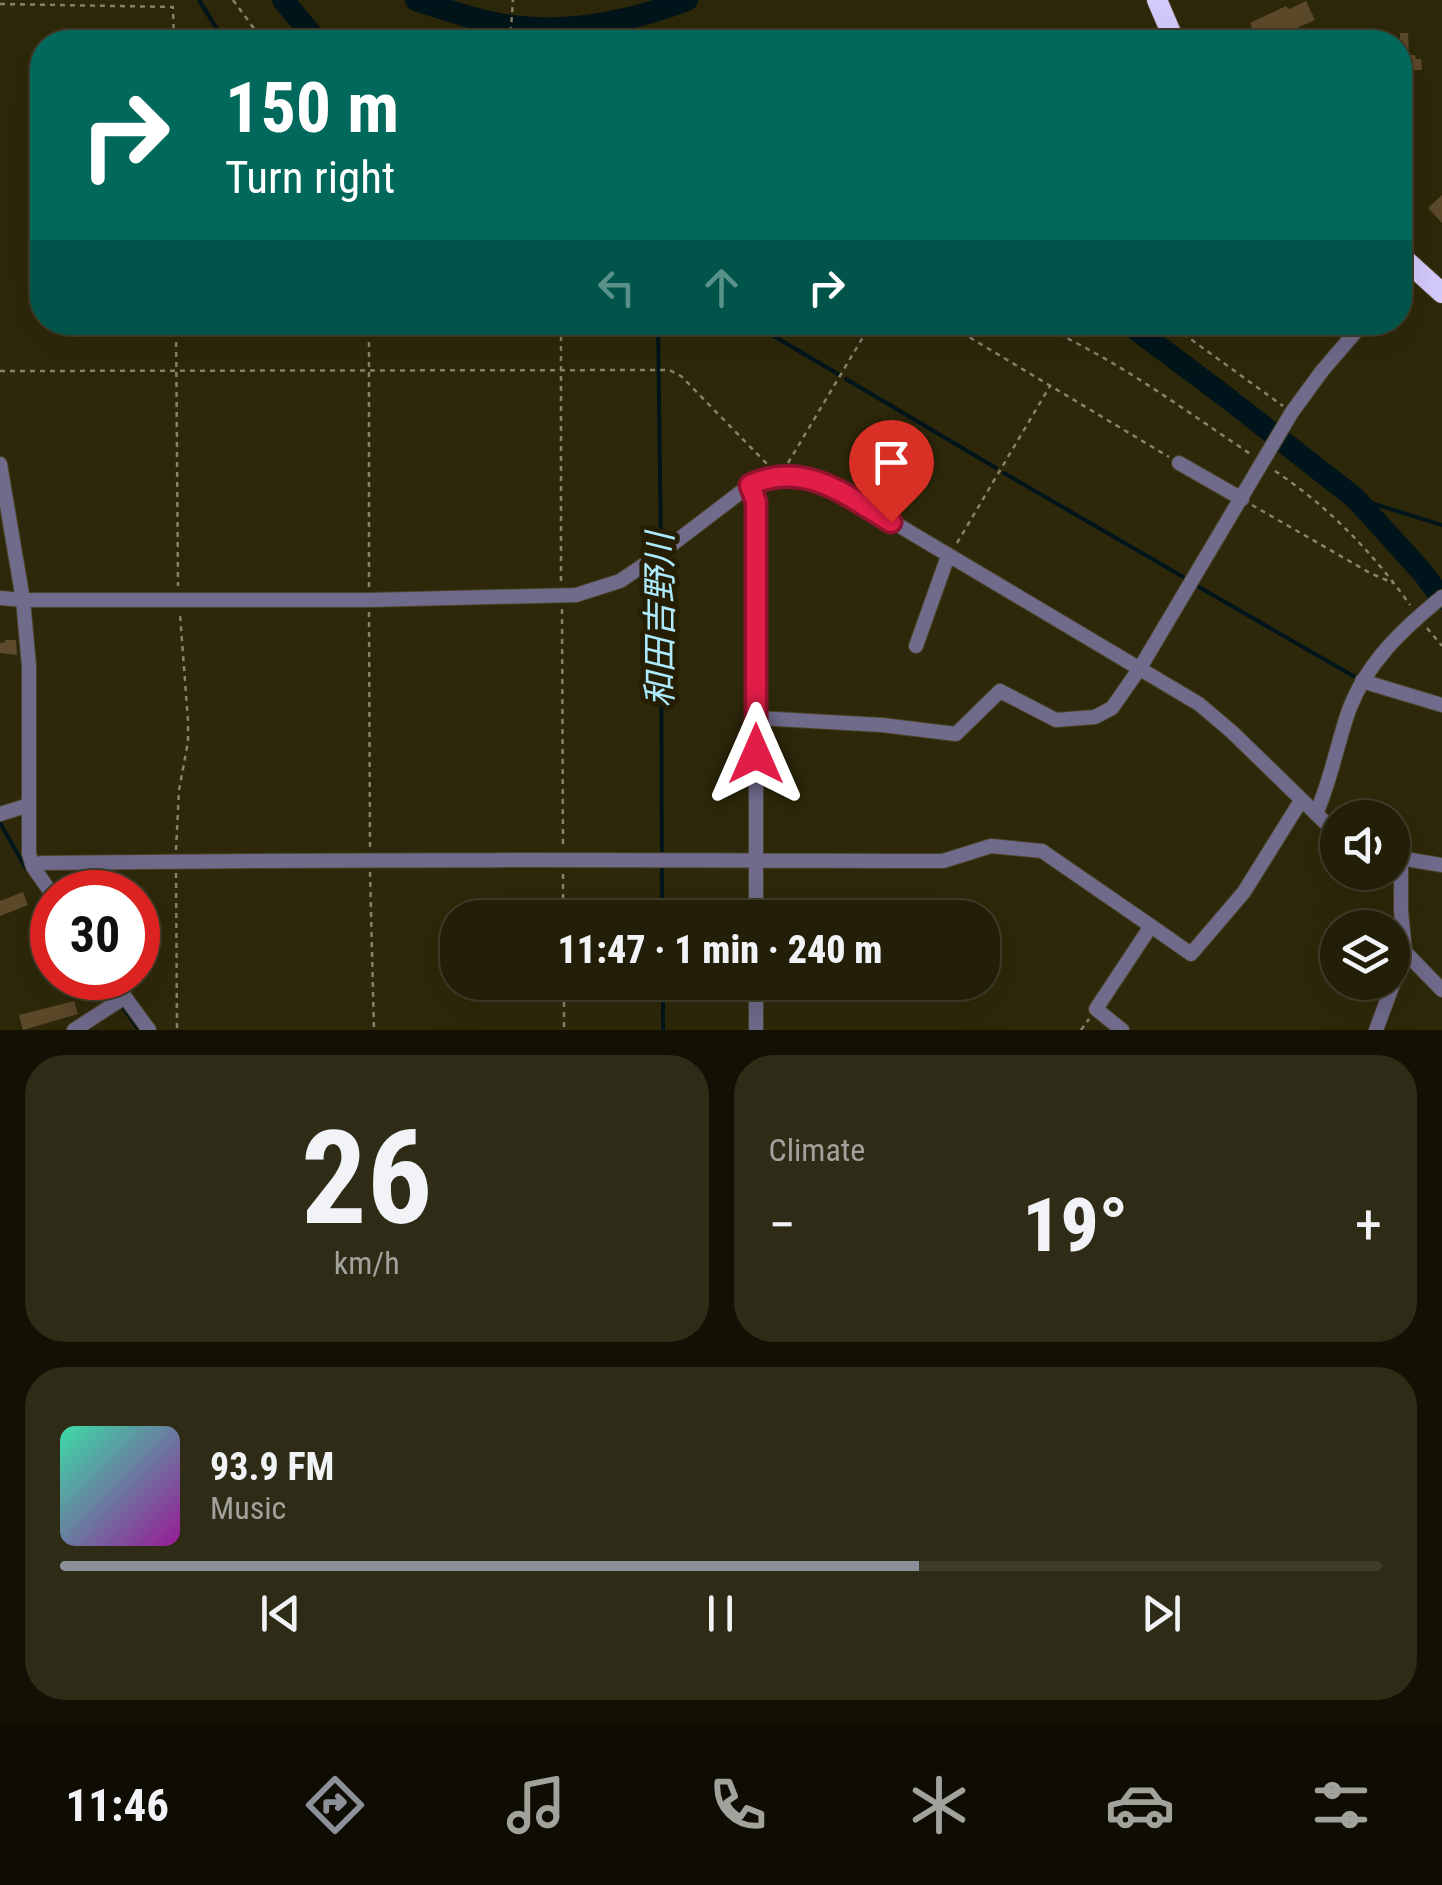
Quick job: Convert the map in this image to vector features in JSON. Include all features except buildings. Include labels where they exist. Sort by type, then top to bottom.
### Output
[{"type":"highway","points":[[1157,0],[1170,30]]},
{"type":"highway","points":[[1412,270],[1438,284]]},
{"type":"street","points":[[756,718],[882,725],[956,734],[1000,691],[1056,720],[1095,717],[1112,708],[1292,414],[1353,335]]},
{"type":"street","points":[[1179,463],[1242,499]]},
{"type":"street","points":[[0,464],[23,600],[29,666],[29,854],[35,870]]},
{"type":"street","points":[[0,598],[369,600],[576,596],[620,581],[750,485],[780,476],[806,478],[834,487],[1210,712],[1320,818]]},
{"type":"street","points":[[750,485],[756,502],[756,900]]},
{"type":"street","points":[[916,646],[948,556]]},
{"type":"street","points":[[1316,814],[1362,682],[1384,651],[1442,597]]},
{"type":"street","points":[[1362,682],[1442,705]]},
{"type":"street","points":[[33,867],[41,863],[176,861],[943,862],[992,846],[1042,852],[1190,954],[1244,892],[1304,802]]},
{"type":"street","points":[[0,814],[29,805]]},
{"type":"street","points":[[1410,860],[1442,865]]},
{"type":"street","points":[[1122,1030],[1096,1009],[1151,926]]},
{"type":"street","points":[[1410,957],[1442,990]]},
{"type":"street","points":[[74,1030],[120,1000]]},
{"type":"street","points":[[127,1000],[149,1030]]},
{"type":"street","points":[[756,1000],[756,1030]]},
{"type":"street","points":[[1376,1030],[1387,1000]]},
{"type":"path","points":[[234,0],[255,30]]},
{"type":"path","points":[[511,30],[513,0]]},
{"type":"path","points":[[0,4],[173,7],[174,30]]},
{"type":"path","points":[[176,335],[178,600],[188,722],[179,790],[176,861],[178,1030]]},
{"type":"path","points":[[562,335],[564,900]]},
{"type":"path","points":[[0,371],[669,370],[780,476],[864,335]]},
{"type":"path","points":[[966,335],[1179,463]]},
{"type":"path","points":[[1185,335],[1292,414]]},
{"type":"path","points":[[948,556],[1050,385]]},
{"type":"path","points":[[1242,499],[1394,584]]},
{"type":"path","points":[[370,861],[374,1030]]},
{"type":"path","points":[[564,1000],[564,1030]]},
{"type":"waterway","name":"和田吉野川","points":[[199,0],[218,30]]},
{"type":"waterway","name":"和田吉野川","points":[[283,0],[308,30]]},
{"type":"waterway","points":[[416,0],[495,23],[542,28],[606,23],[687,0]]},
{"type":"waterway","name":"和田吉野川","points":[[658,335],[661,548]]},
{"type":"waterway","points":[[772,335],[838,374]]},
{"type":"waterway","name":"和田吉野川","points":[[1143,335],[1355,498],[1442,599]]},
{"type":"waterway","points":[[846,379],[996,468]]},
{"type":"waterway","points":[[1004,473],[1185,578]]},
{"type":"waterway","points":[[1355,498],[1442,525]]},
{"type":"waterway","name":"和田吉野川","points":[[661,557],[662,900]]},
{"type":"waterway","points":[[1199,587],[1355,677]]},
{"type":"waterway","points":[[0,823],[27,870]]},
{"type":"waterway","name":"和田吉野川","points":[[663,1000],[663,1030]]},
{"type":"waterway","points":[[122,1006],[139,1030]]},
{"type":"route","points":[[756,754],[756,502],[750,485],[773,476],[806,478],[834,487],[891,522]]}]
